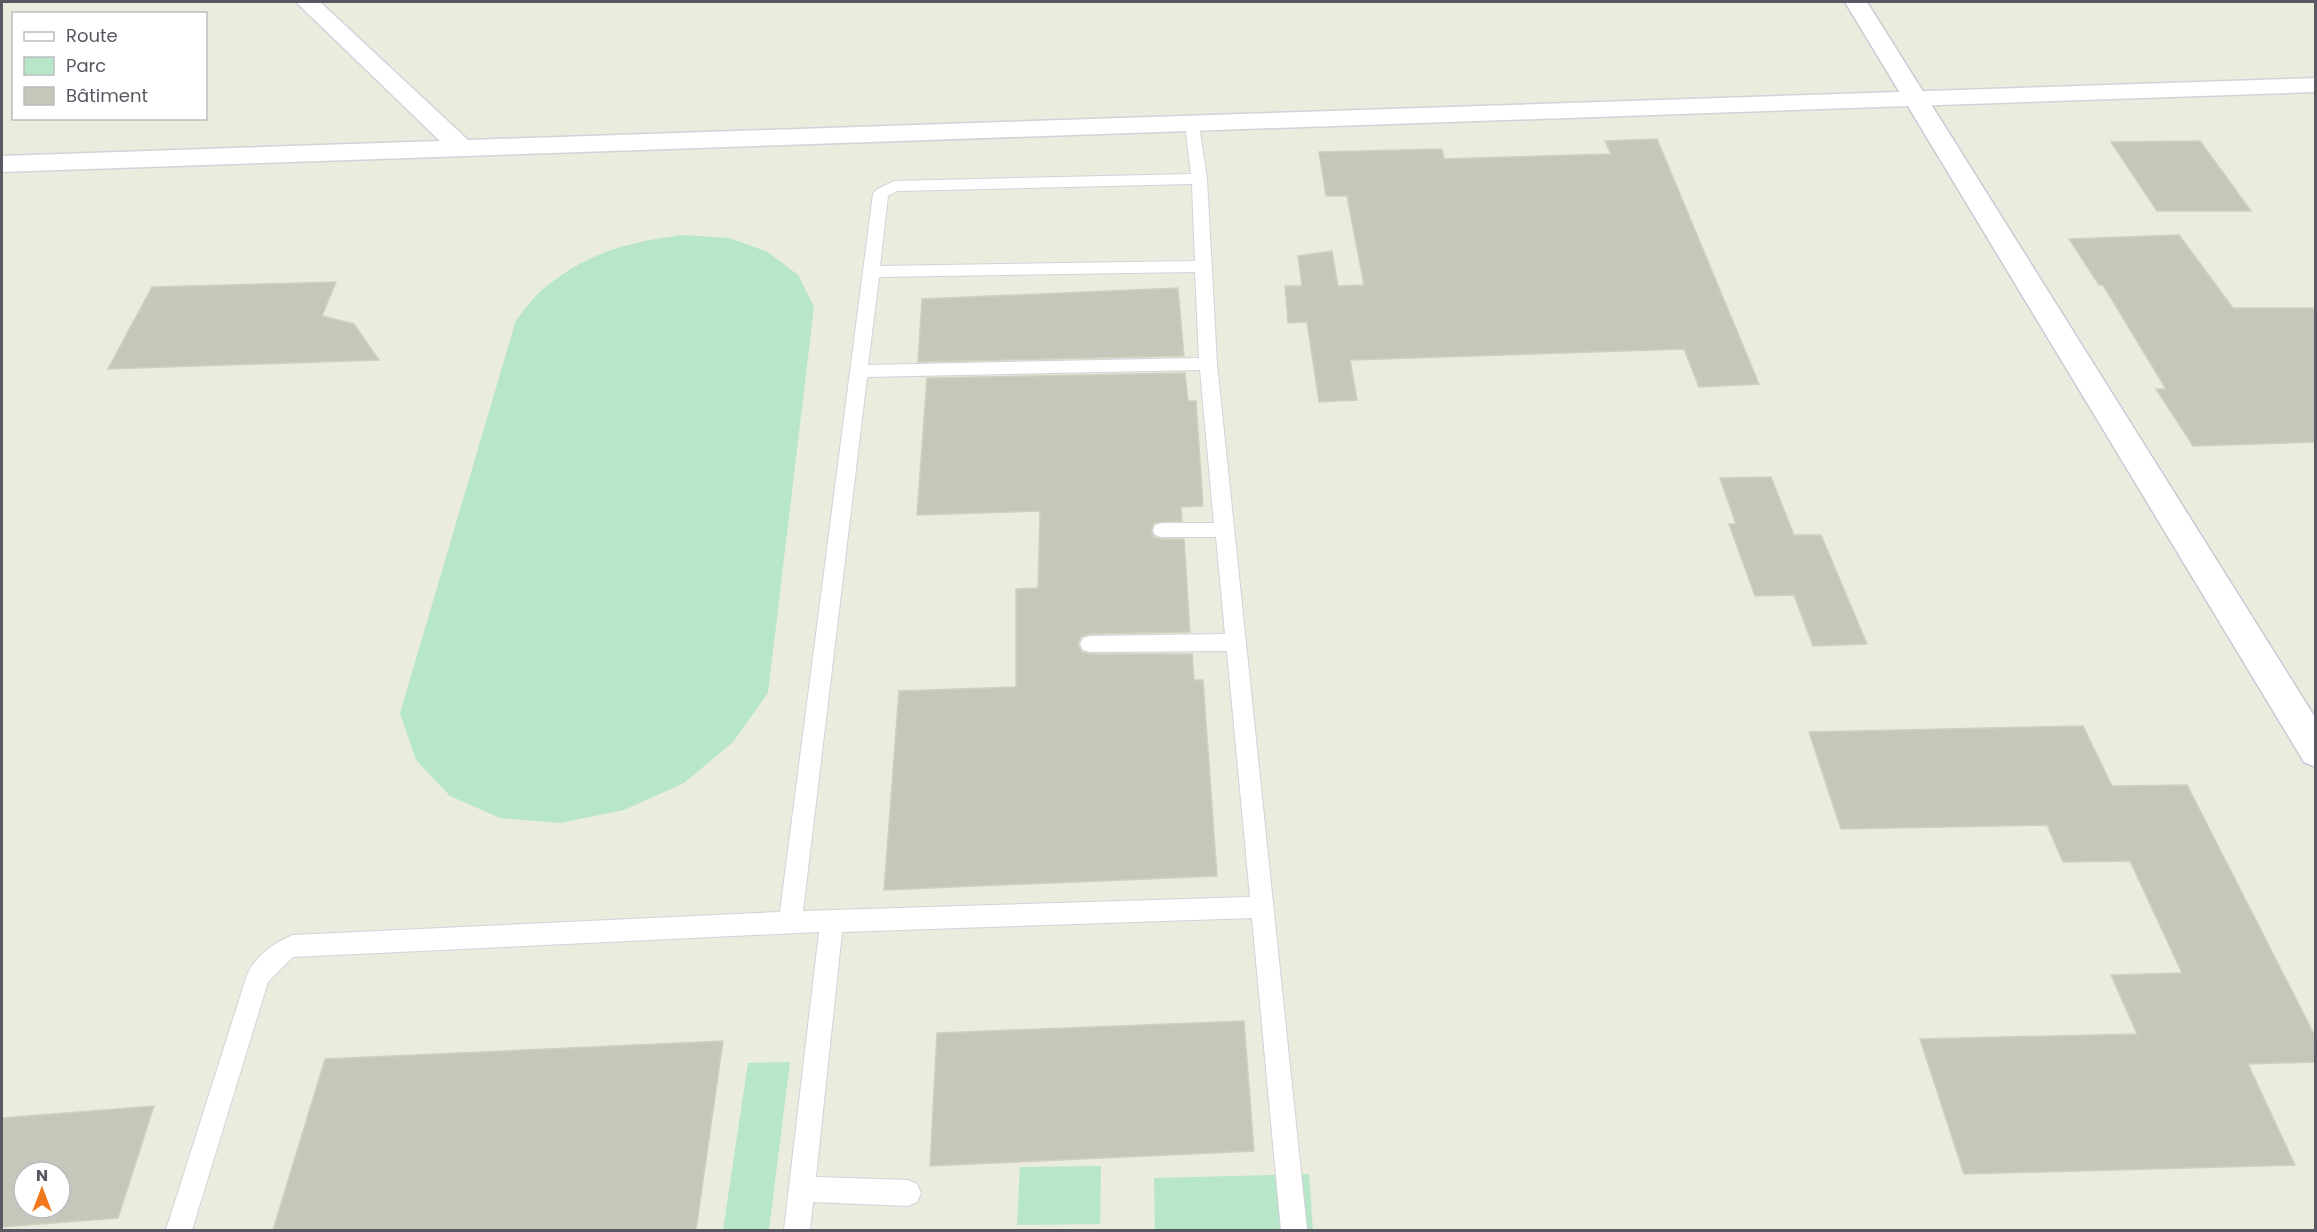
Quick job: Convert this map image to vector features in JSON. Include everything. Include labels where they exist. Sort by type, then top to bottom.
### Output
[{"type":"street","points":[[307,2],[462,148]]},
{"type":"street","points":[[1856,2],[2316,751]]},
{"type":"street","points":[[2,164],[2316,85]]},
{"type":"lane","points":[[1192,124],[1199,179],[1208,364],[1223,530],[1294,1230]]},
{"type":"lane","points":[[790,922],[881,194],[894,186],[1199,179]]},
{"type":"lane","points":[[870,273],[1203,266]]},
{"type":"lane","points":[[858,371],[1208,364]]},
{"type":"lane","points":[[1162,530],[1223,530]]},
{"type":"lane","points":[[1090,644],[1236,642]]},
{"type":"lane","points":[[179,1230],[259,975],[268,962],[281,951],[293,946],[790,922],[1262,907]]},
{"type":"lane","points":[[797,1230],[832,921]]},
{"type":"lane","points":[[803,1189],[908,1193]]},
{"type":"green space","points":[[682,235],[729,238],[768,252],[798,275],[814,307],[768,693],[733,742],[684,783],[624,810],[560,823],[500,818],[450,796],[416,760],[400,713],[516,320],[544,289],[579,264],[627,245]]},
{"type":"green space","points":[[790,1062],[769,1230],[723,1230],[748,1063]]},
{"type":"green space","points":[[1101,1166],[1100,1224],[1017,1225],[1020,1167]]},
{"type":"green space","points":[[1309,1174],[1313,1230],[1155,1230],[1154,1178]]},
{"type":"building","points":[[1657,139],[1759,384],[1699,387],[1684,349],[1350,360],[1357,400],[1319,402],[1307,322],[1288,323],[1285,286],[1302,286],[1298,256],[1332,251],[1338,286],[1364,285],[1347,196],[1326,196],[1319,152],[1442,149],[1444,159],[1611,154],[1605,141]]},
{"type":"building","points":[[2200,141],[2251,211],[2157,211],[2111,142]]},
{"type":"building","points":[[2179,235],[2233,308],[2316,308],[2316,442],[2193,446],[2156,389],[2166,389],[2103,285],[2099,285],[2069,239]]},
{"type":"building","points":[[336,282],[322,316],[354,324],[379,360],[108,369],[152,287]]},
{"type":"building","points":[[1178,288],[1184,356],[918,362],[922,299]]},
{"type":"building","points":[[1185,373],[1188,401],[1196,401],[1203,506],[1181,507],[1182,521],[1154,523],[1151,531],[1154,537],[1161,539],[1184,539],[1190,632],[1090,634],[1081,637],[1078,645],[1082,652],[1090,654],[1192,654],[1194,680],[1203,680],[1217,876],[884,890],[899,691],[1016,687],[1016,589],[1038,588],[1040,511],[917,515],[927,378]]},
{"type":"building","points":[[1771,477],[1794,535],[1821,535],[1867,644],[1813,646],[1794,595],[1755,596],[1729,524],[1736,524],[1720,478]]},
{"type":"building","points":[[2083,726],[2112,786],[2187,785],[2316,1038],[2316,1062],[2248,1064],[2295,1165],[1964,1174],[1920,1039],[2137,1034],[2111,975],[2182,973],[2130,861],[2063,862],[2047,825],[1841,829],[1809,732]]},
{"type":"building","points":[[1244,1021],[1254,1151],[930,1166],[937,1033]]},
{"type":"building","points":[[723,1041],[696,1230],[273,1230],[325,1059]]},
{"type":"building","points":[[154,1106],[118,1218],[2,1227],[2,1118]]}]
